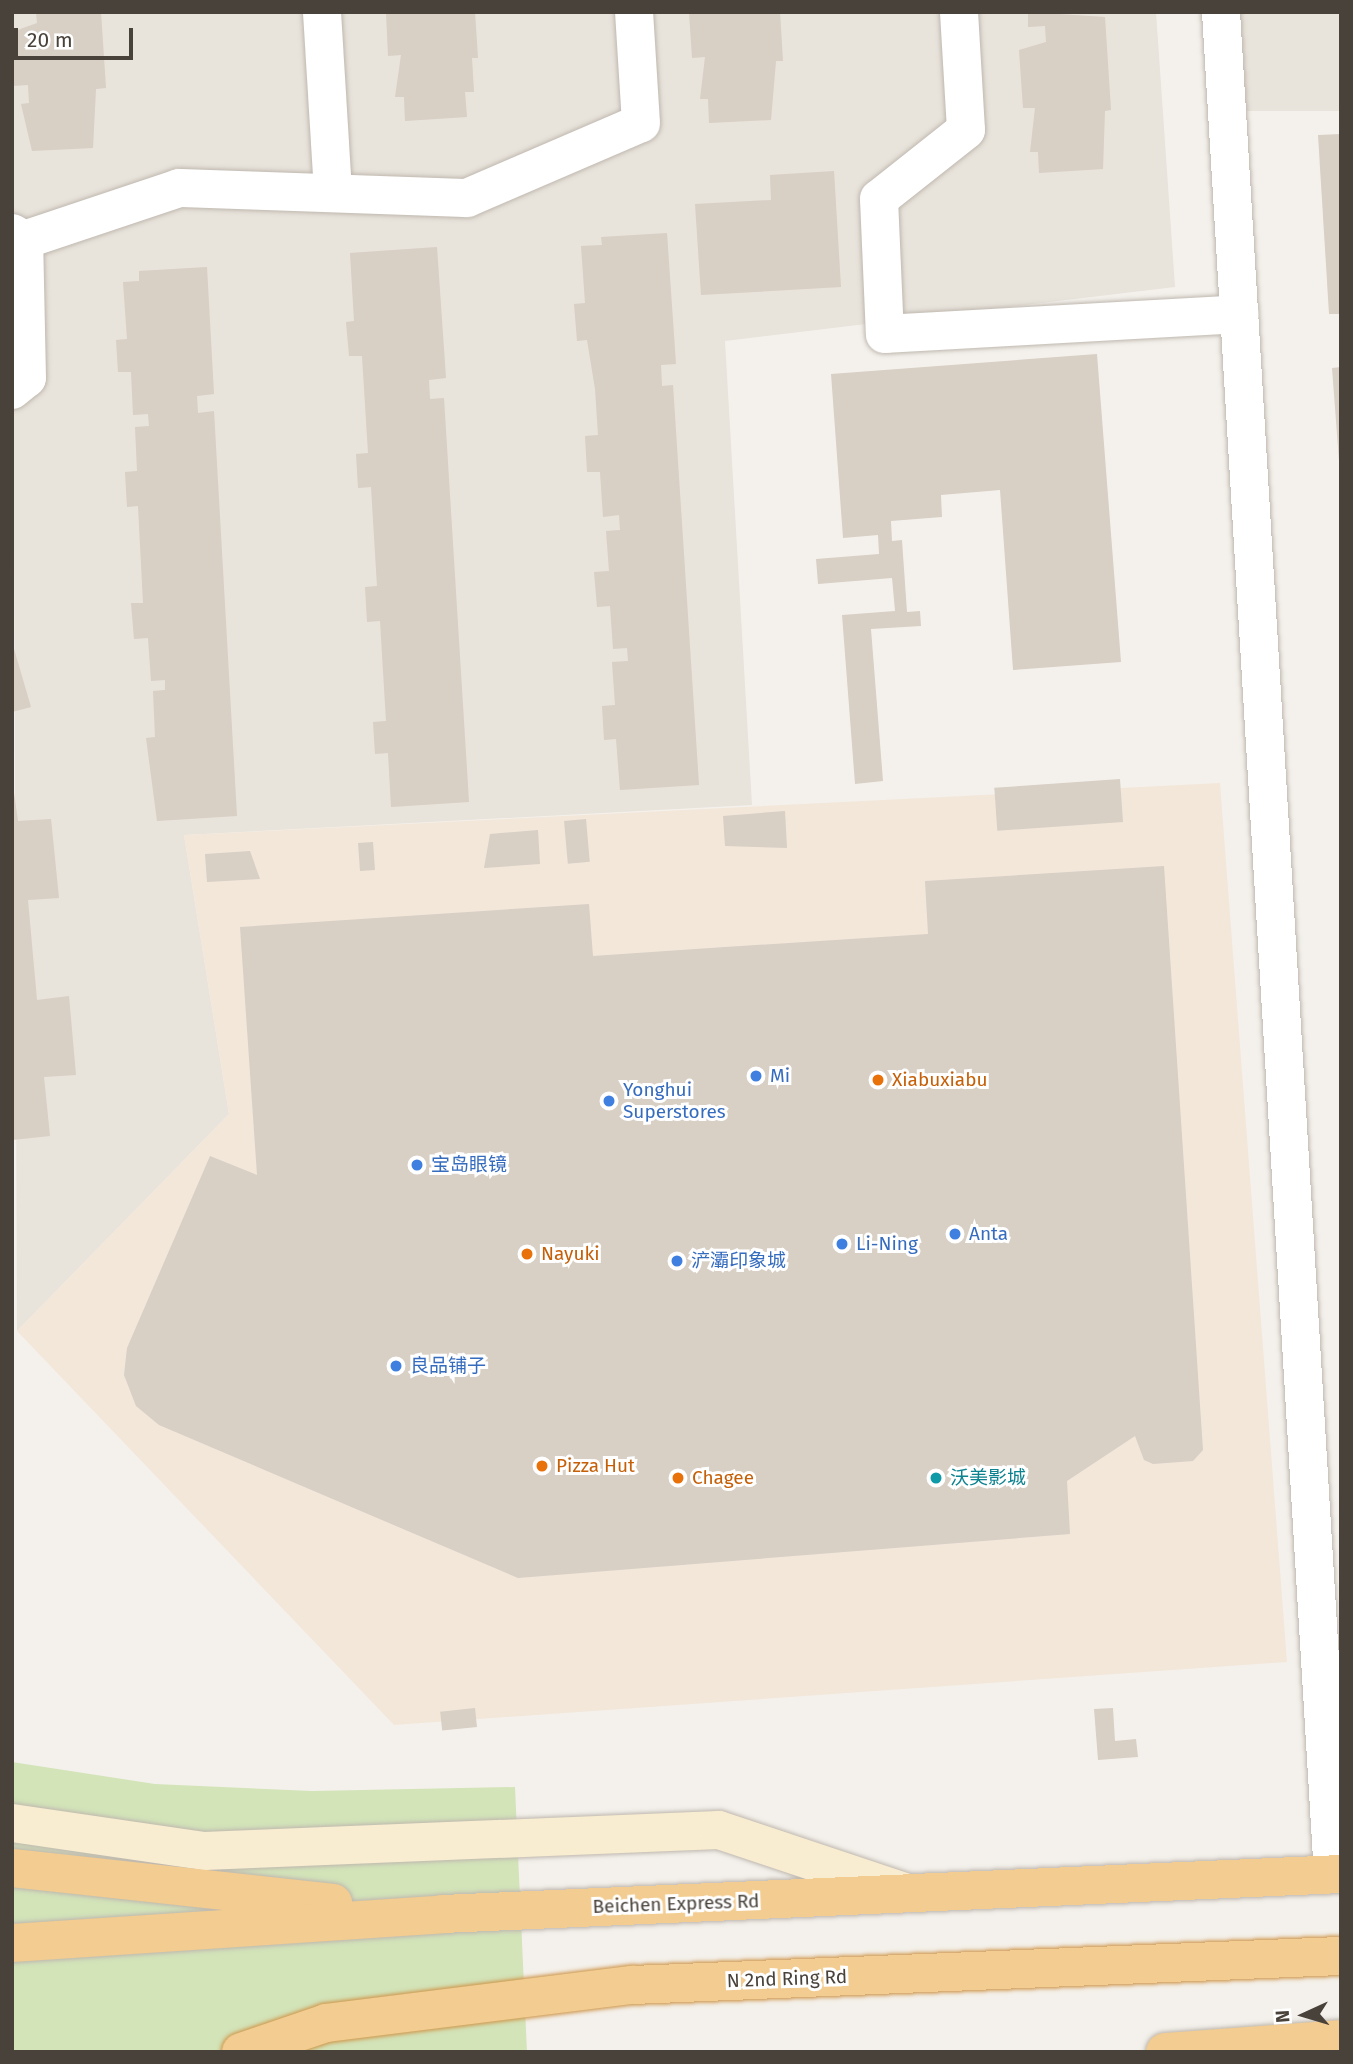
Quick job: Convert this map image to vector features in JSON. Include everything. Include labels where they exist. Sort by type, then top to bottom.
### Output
[{"type":"highway","points":[[12,1868],[443,1914]]},
{"type":"highway","name":"Beichen Express Rd","points":[[12,1943],[443,1914],[1337,1874]]},
{"type":"highway","name":"N 2nd Ring Rd","points":[[241,2052],[326,2023],[633,1985],[1341,1956]]},
{"type":"highway","points":[[1165,2052],[1341,2039]]},
{"type":"main road","points":[[12,1822],[204,1851],[719,1830],[913,1894]]},
{"type":"street","points":[[322,12],[333,193]]},
{"type":"street","points":[[12,390],[27,378],[18,236],[179,188],[467,198],[641,123],[634,12]]},
{"type":"street","points":[[959,12],[966,130],[879,199],[885,334],[1239,314]]},
{"type":"street","points":[[1220,12],[1337,1874]]},
{"type":"shaded area","points":[[12,12],[1156,12],[1175,287],[725,341],[752,805],[184,835],[229,1114],[17,1331]]},
{"type":"shaded area","points":[[1211,12],[1341,12],[1341,111],[1211,111]]},
{"type":"shaded area","name":"浐灞印象城","points":[[1220,783],[1287,1662],[394,1725],[17,1331],[229,1114],[184,835]]},
{"type":"green space","points":[[12,1762],[155,1784],[312,1791],[515,1787],[527,2052],[12,2052]]},
{"type":"building","points":[[36,12],[101,12],[106,88],[96,89],[93,148],[32,151],[21,104],[29,103],[28,85],[12,86],[12,32],[37,23]]},
{"type":"building","points":[[386,12],[475,12],[478,58],[472,58],[474,92],[465,92],[467,117],[405,121],[404,97],[395,97],[401,55],[388,56]]},
{"type":"building","points":[[689,12],[780,12],[783,61],[776,61],[771,120],[709,123],[708,99],[700,99],[705,57],[692,58]]},
{"type":"building","points":[[1028,12],[1105,17],[1111,110],[1105,111],[1103,169],[1039,173],[1038,152],[1030,152],[1035,108],[1023,108],[1019,50],[1046,42],[1045,26],[1028,27]]},
{"type":"building","points":[[1341,134],[1341,314],[1329,314],[1318,135]]},
{"type":"building","points":[[834,171],[841,287],[701,295],[695,204],[771,200],[770,175]]},
{"type":"building","points":[[667,233],[676,364],[661,365],[662,386],[673,385],[699,785],[620,790],[616,739],[604,740],[602,706],[615,705],[612,662],[628,661],[627,648],[613,649],[610,606],[597,607],[594,572],[609,571],[606,531],[620,530],[619,515],[603,517],[600,472],[587,472],[585,436],[598,435],[595,389],[587,340],[577,341],[574,304],[585,303],[581,246],[602,245],[601,237]]},
{"type":"building","points":[[437,247],[446,378],[429,380],[430,399],[444,398],[469,802],[391,807],[388,753],[375,754],[373,722],[386,721],[380,621],[367,622],[365,587],[377,586],[371,487],[358,488],[356,454],[368,453],[362,356],[349,356],[346,322],[354,321],[350,253]]},
{"type":"building","points":[[207,267],[214,394],[197,396],[198,413],[214,411],[237,816],[157,821],[146,738],[155,737],[153,691],[165,690],[165,680],[151,681],[148,638],[134,639],[131,603],[143,603],[138,506],[127,507],[125,472],[137,471],[135,427],[149,426],[148,414],[133,415],[131,372],[118,372],[116,340],[127,339],[123,282],[139,281],[139,271]]},
{"type":"building","points":[[1097,354],[1121,662],[1013,670],[1000,490],[941,495],[942,517],[891,521],[892,541],[902,540],[907,612],[920,611],[921,626],[871,629],[883,781],[855,784],[842,615],[895,611],[892,578],[818,584],[816,559],[879,554],[878,535],[843,538],[831,374]]},
{"type":"building","points":[[1341,367],[1341,461],[1339,461],[1332,368]]},
{"type":"building","points":[[12,642],[31,707],[12,712]]},
{"type":"building","points":[[12,778],[18,821],[51,819],[59,898],[28,900],[37,1000],[69,996],[76,1075],[44,1077],[50,1136],[12,1140]]},
{"type":"building","points":[[1120,779],[1123,822],[997,831],[994,788]]},
{"type":"building","points":[[785,811],[787,848],[725,846],[723,816]]},
{"type":"building","points":[[586,819],[590,862],[568,864],[564,821]]},
{"type":"building","points":[[538,830],[540,864],[484,868],[490,834]]},
{"type":"building","points":[[373,842],[375,870],[360,871],[358,843]]},
{"type":"building","points":[[250,851],[260,879],[207,882],[205,854]]},
{"type":"building","name":"浐灞印象城","points":[[1164,866],[1203,1450],[1193,1461],[1153,1464],[1144,1460],[1135,1436],[1067,1481],[1070,1534],[518,1578],[159,1425],[136,1406],[124,1375],[127,1348],[210,1156],[257,1175],[240,927],[589,904],[593,956],[928,934],[925,881]]},
{"type":"building","points":[[475,1708],[477,1727],[442,1731],[440,1712]]},
{"type":"building","points":[[1113,1708],[1115,1741],[1136,1739],[1138,1757],[1098,1760],[1094,1709]]},
{"type":"place","name":"Mi","points":[[756,1076]]},
{"type":"place","name":"Xiabuxiabu","points":[[878,1080]]},
{"type":"place","name":"Yonghui Superstores","points":[[609,1101]]},
{"type":"place","name":"宝岛眼镜","points":[[417,1165]]},
{"type":"place","name":"Anta","points":[[955,1234]]},
{"type":"place","name":"Li-Ning","points":[[842,1244]]},
{"type":"place","name":"Nayuki","points":[[527,1254]]},
{"type":"place","name":"浐灞印象城","points":[[677,1261]]},
{"type":"place","name":"良品铺子","points":[[396,1366]]},
{"type":"place","name":"Pizza Hut","points":[[542,1466]]},
{"type":"place","name":"Chagee","points":[[678,1478]]},
{"type":"place","name":"沃美影城","points":[[936,1478]]}]
